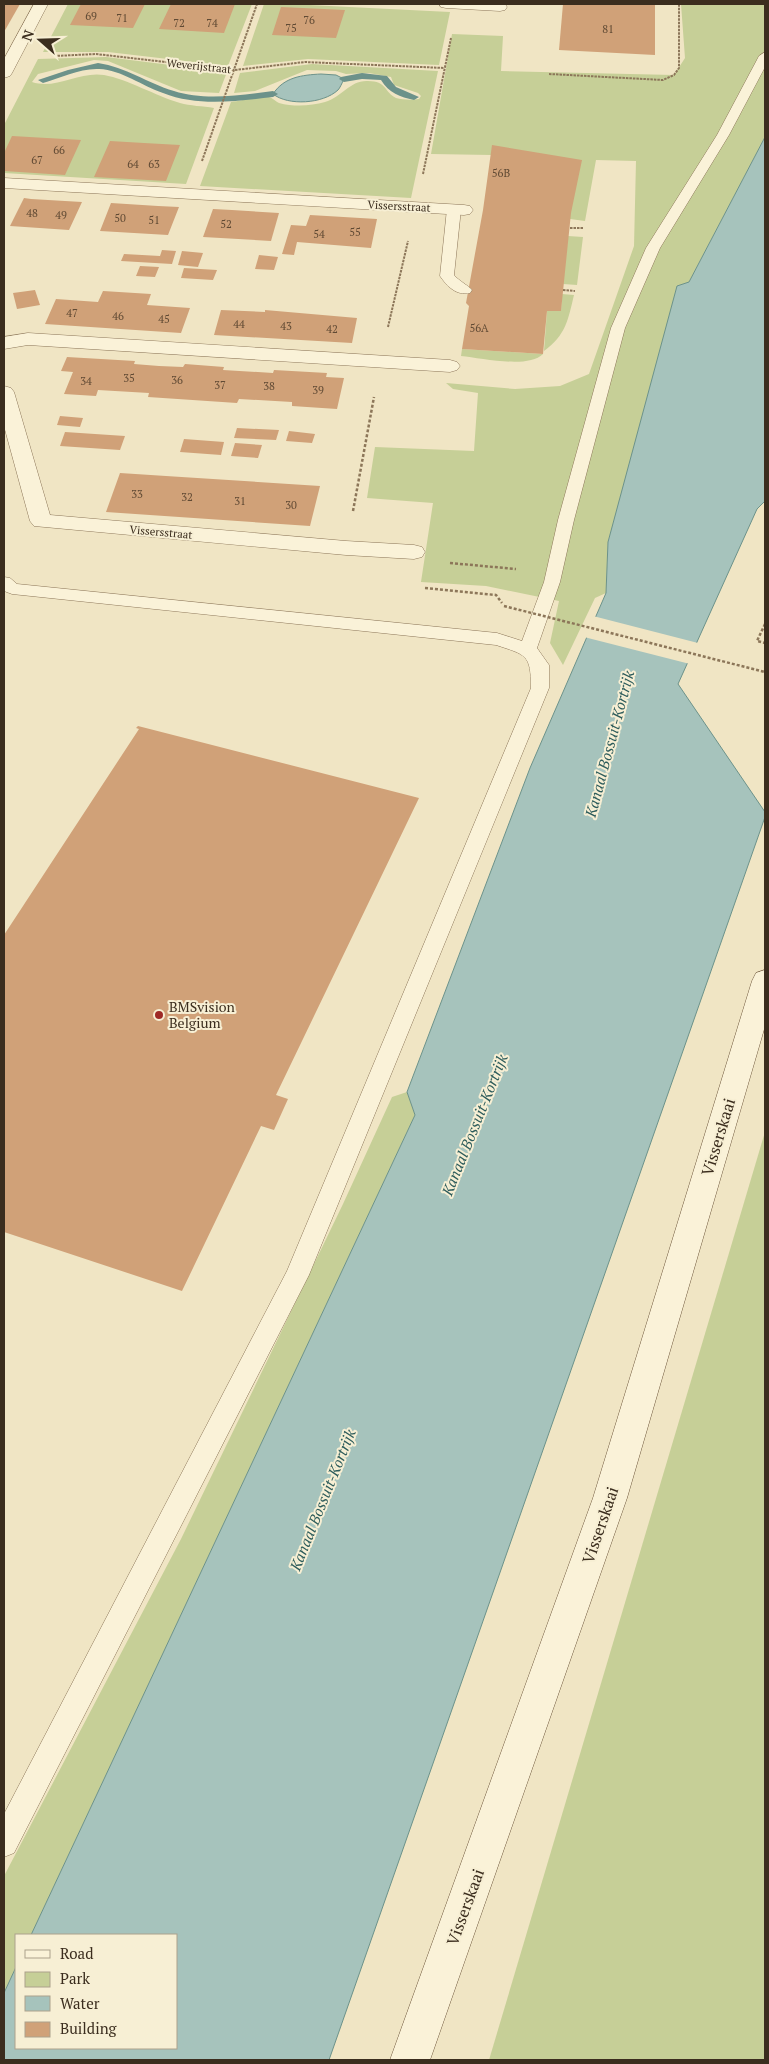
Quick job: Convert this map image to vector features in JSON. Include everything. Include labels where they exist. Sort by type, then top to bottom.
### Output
[{"type":"street","points":[[4,73],[41,4]]},
{"type":"street","points":[[446,4],[500,7]]},
{"type":"street","name":"Vissersstraat","points":[[4,184],[459,210]]},
{"type":"street","points":[[4,343],[28,339],[380,360],[450,366]]},
{"type":"street","name":"Vissersstraat","points":[[4,392],[42,521],[346,548],[414,552]]},
{"type":"street","name":"Visserskaai","points":[[410,2060],[610,1498],[765,981]]},
{"type":"lane","points":[[528,648],[555,572],[566,520],[621,321],[653,248],[723,135],[765,56]]},
{"type":"lane","points":[[459,210],[447,276],[457,287],[465,290]]},
{"type":"lane","points":[[4,582],[12,589],[497,639],[528,648],[540,665],[540,688],[297,1275],[4,1843]]},
{"type":"path","points":[[190,194],[223,105],[257,4]]},
{"type":"path","points":[[346,548],[380,360],[416,207],[458,4]]},
{"type":"path","points":[[549,74],[663,80],[674,75],[679,68],[679,4]]},
{"type":"path","name":"Weverijstraat","points":[[13,55],[96,54],[235,70],[305,62],[444,68]]},
{"type":"path","points":[[570,228],[584,228]]},
{"type":"path","points":[[563,290],[575,291]]},
{"type":"path","points":[[414,552],[423,561],[555,572]]},
{"type":"path","points":[[420,588],[496,595],[504,606],[765,672]]},
{"type":"path","points":[[765,624],[757,641],[765,643]]},
{"type":"green space","points":[[68,4],[252,4],[228,66],[108,52],[43,52]]},
{"type":"green space","points":[[264,4],[450,12],[439,65],[308,59],[243,66]]},
{"type":"green space","points":[[681,4],[765,4],[765,137],[689,282],[608,542],[606,593],[595,598],[563,665],[550,643],[559,601],[486,586],[421,582],[433,503],[367,498],[375,447],[474,451],[478,393],[453,389],[446,383],[515,389],[560,386],[589,374],[634,246],[636,161],[596,160],[585,221],[570,219],[491,155],[431,154],[452,34],[503,36],[501,71],[674,75],[685,58]]},
{"type":"green space","points":[[106,57],[227,72],[219,93],[181,91],[108,61],[94,60],[38,74],[32,82],[50,84],[95,74],[104,75],[122,80],[180,103],[214,108],[186,184],[4,173],[4,125],[38,59]]},
{"type":"green space","points":[[312,64],[438,71],[411,198],[200,186],[231,102],[265,97],[285,104],[314,104],[331,100],[362,81],[379,83],[396,98],[419,99],[421,96],[418,93],[394,85],[391,77],[369,73],[346,74],[336,71],[307,70],[255,91],[234,93],[240,73]]},
{"type":"green space","points":[[568,236],[583,237],[577,285],[563,284]]},
{"type":"green space","points":[[562,294],[574,295],[568,319],[562,333],[544,351],[547,311],[561,311]]},
{"type":"green space","points":[[462,349],[543,354],[527,361],[516,362],[461,356]]},
{"type":"green space","points":[[407,1092],[415,1115],[31,1934],[15,1934],[15,1969],[4,1993],[4,1876],[181,1539],[343,1204],[392,1097]]},
{"type":"green space","points":[[765,1132],[765,2060],[489,2060]]},
{"type":"water","points":[[336,75],[344,79],[338,90],[332,95],[315,101],[296,102],[279,98],[273,94],[277,88],[288,80],[300,76]]},
{"type":"water","name":"Kanaal Bossuit-Kortrijk","points":[[765,137],[765,501],[757,509],[678,684],[765,812],[765,817],[329,2060],[4,2060],[4,1993],[15,1969],[15,2049],[178,2049],[178,1934],[31,1934],[415,1115],[407,1092],[530,768],[606,593],[608,542],[677,286],[689,282]]},
{"type":"pier","points":[[593,616],[698,643],[690,664],[584,637]]},
{"type":"building","points":[[4,4],[20,4],[4,32]]},
{"type":"building","points":[[81,4],[145,4],[133,28],[70,25]]},
{"type":"building","points":[[171,4],[235,4],[224,33],[159,29]]},
{"type":"building","points":[[563,4],[655,4],[655,55],[559,50]]},
{"type":"building","points":[[281,7],[345,10],[336,38],[272,35]]},
{"type":"building","points":[[12,136],[81,140],[65,175],[4,171],[4,153]]},
{"type":"building","points":[[110,141],[180,145],[166,181],[94,177]]},
{"type":"building","points":[[492,145],[582,160],[571,213],[561,311],[547,311],[543,354],[462,349],[469,306],[466,303],[483,210]]},
{"type":"building","points":[[24,198],[82,202],[69,230],[10,226]]},
{"type":"building","points":[[111,203],[179,207],[168,235],[100,231]]},
{"type":"building","points":[[213,209],[279,213],[271,241],[203,237]]},
{"type":"building","points":[[310,215],[377,219],[371,248],[297,242],[294,255],[282,254],[291,225],[306,226]]},
{"type":"building","points":[[162,250],[176,251],[172,264],[121,261],[124,254],[160,256]]},
{"type":"building","points":[[182,251],[203,253],[198,267],[178,265]]},
{"type":"building","points":[[259,255],[278,257],[274,270],[255,269]]},
{"type":"building","points":[[140,266],[159,267],[155,277],[136,276]]},
{"type":"building","points":[[184,268],[217,270],[213,280],[181,278]]},
{"type":"building","points":[[35,290],[40,305],[17,309],[13,293]]},
{"type":"building","points":[[103,291],[151,294],[147,305],[190,308],[181,333],[45,324],[56,299],[98,302]]},
{"type":"building","points":[[221,310],[265,312],[265,310],[357,318],[352,343],[214,335]]},
{"type":"building","points":[[67,357],[135,361],[134,364],[159,366],[183,367],[185,364],[224,367],[223,370],[273,373],[274,370],[327,373],[326,377],[344,378],[337,409],[292,406],[292,402],[239,399],[237,403],[148,397],[149,393],[98,390],[96,396],[64,394],[73,372],[61,371]]},
{"type":"building","points":[[60,416],[83,418],[80,427],[57,425]]},
{"type":"building","points":[[237,428],[279,430],[276,440],[234,438]]},
{"type":"building","points":[[289,431],[315,434],[312,443],[286,441]]},
{"type":"building","points":[[65,432],[125,436],[120,450],[60,446]]},
{"type":"building","points":[[184,439],[224,442],[221,455],[180,452]]},
{"type":"building","points":[[235,443],[262,445],[258,458],[231,456]]},
{"type":"building","points":[[120,473],[320,486],[310,526],[106,512]]},
{"type":"building","name":"BMSvision Belgium","points":[[138,726],[419,798],[276,1095],[288,1099],[274,1130],[261,1126],[182,1291],[4,1232],[4,935],[139,729],[136,728]]},
{"type":"waterway","points":[[43,80],[79,69],[98,66],[118,70],[177,95],[201,99],[225,99],[273,94]]},
{"type":"waterway","points":[[344,79],[362,76],[384,78],[396,91],[414,97]]},
{"type":"place","name":"BMSvision Belgium","points":[[159,1015]]}]
